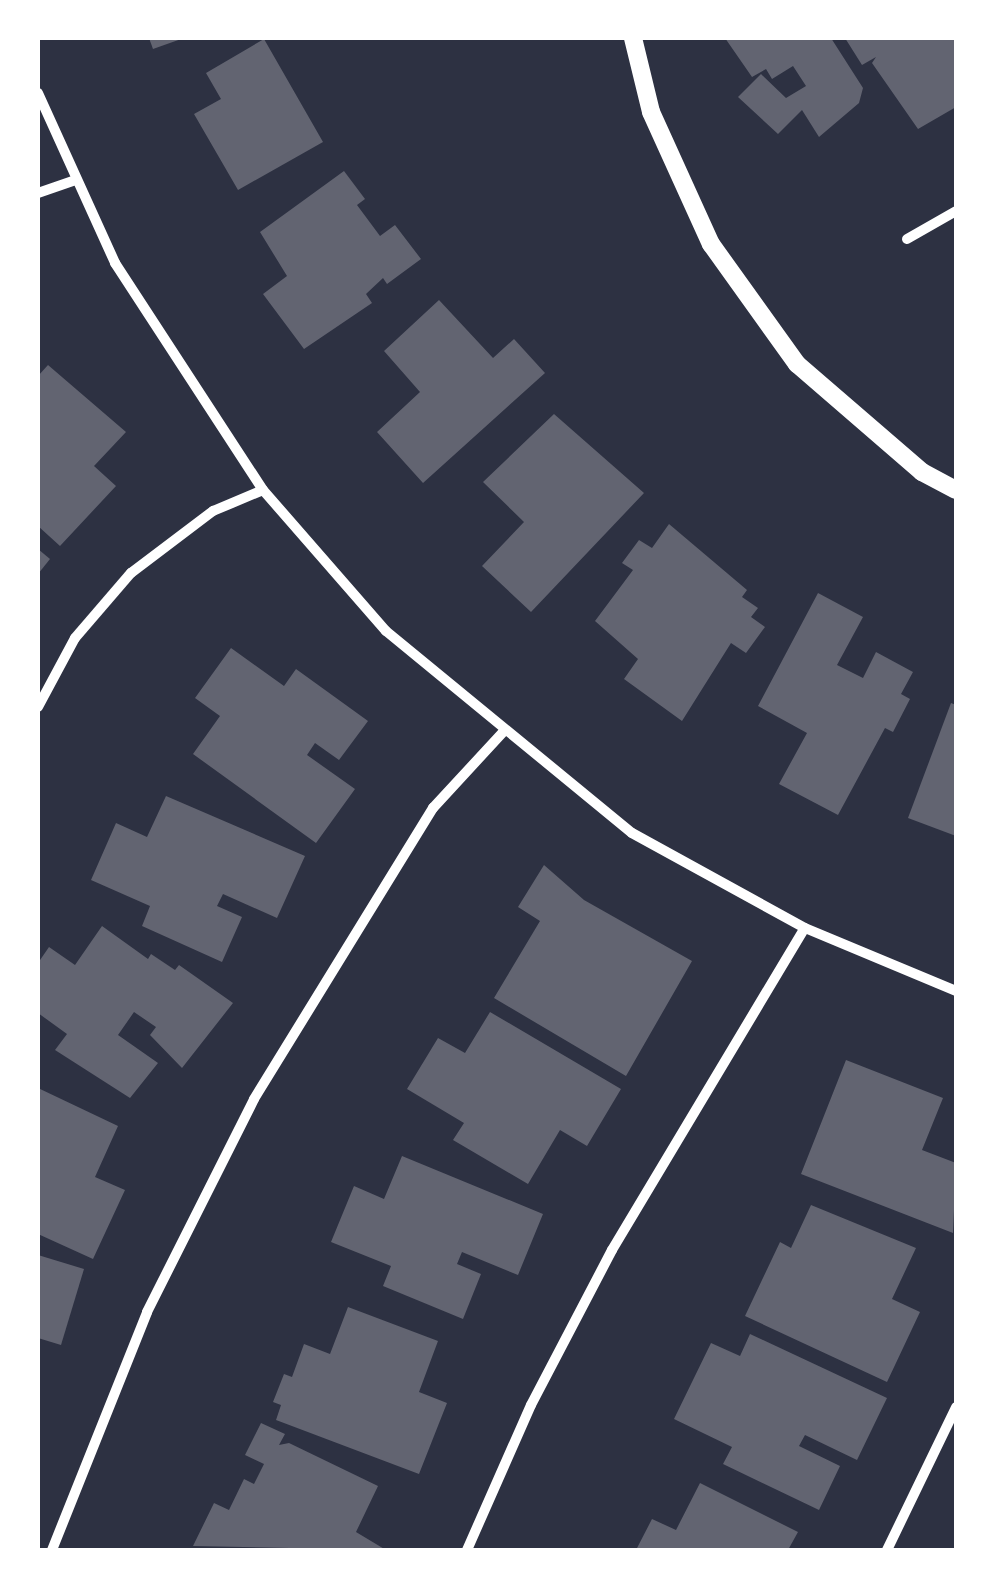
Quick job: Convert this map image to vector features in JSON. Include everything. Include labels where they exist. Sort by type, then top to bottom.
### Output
[{"type":"street","points":[[633,38],[651,112],[711,244],[797,364],[922,472],[956,490]]},
{"type":"street","points":[[38,92],[116,263],[263,490],[386,631],[632,833],[806,928],[956,990]]},
{"type":"street","points":[[38,193],[75,180]]},
{"type":"street","points":[[907,239],[956,210]]},
{"type":"street","points":[[38,707],[75,638],[132,572],[213,511],[263,490]]},
{"type":"street","points":[[52,1550],[147,1312],[254,1100],[433,808],[504,730]]},
{"type":"street","points":[[467,1550],[612,1250],[806,928]]},
{"type":"street","points":[[887,1550],[956,1408]]},
{"type":"building","points":[[149,38],[184,38],[153,49]]},
{"type":"building","points":[[725,38],[831,38],[863,88],[859,103],[819,137],[802,110],[778,134],[738,97],[761,74],[786,98],[806,86],[793,66],[772,79],[766,69],[752,77]]},
{"type":"building","points":[[845,38],[954,38],[956,107],[918,129],[872,63],[876,57],[862,65]]},
{"type":"building","points":[[264,39],[323,142],[238,190],[194,114],[221,99],[206,73]]},
{"type":"building","points":[[344,171],[365,199],[357,205],[380,236],[395,225],[421,259],[387,284],[383,278],[366,294],[372,303],[304,349],[263,294],[287,276],[260,232]]},
{"type":"building","points":[[439,300],[493,358],[514,339],[545,373],[423,483],[377,432],[420,392],[384,351]]},
{"type":"building","points":[[48,365],[126,432],[94,466],[116,486],[60,546],[38,526],[38,376]]},
{"type":"building","points":[[554,414],[644,493],[531,612],[482,566],[524,522],[483,482]]},
{"type":"building","points":[[669,524],[747,590],[742,597],[758,608],[751,617],[765,627],[746,653],[731,643],[682,721],[624,679],[638,659],[595,621],[633,570],[622,563],[639,540],[652,548]]},
{"type":"building","points":[[38,549],[50,559],[38,574]]},
{"type":"building","points":[[818,593],[863,617],[837,665],[863,678],[876,652],[913,672],[901,694],[910,699],[893,732],[885,728],[838,815],[779,784],[807,733],[758,706]]},
{"type":"building","points":[[231,648],[284,686],[296,669],[368,721],[339,760],[315,743],[307,755],[355,789],[316,843],[193,754],[220,716],[195,698]]},
{"type":"building","points":[[951,703],[956,705],[956,836],[908,818]]},
{"type":"building","points":[[166,796],[305,856],[277,918],[223,894],[217,906],[242,917],[222,962],[142,926],[150,906],[91,880],[116,823],[147,837]]},
{"type":"building","points":[[544,865],[584,900],[692,961],[626,1076],[494,998],[540,921],[518,907]]},
{"type":"building","points":[[102,926],[148,959],[151,954],[175,970],[179,965],[233,1003],[182,1068],[150,1035],[156,1027],[134,1012],[118,1035],[158,1063],[130,1098],[55,1050],[67,1034],[38,1013],[38,963],[49,947],[75,965]]},
{"type":"building","points":[[490,1012],[621,1089],[587,1146],[560,1130],[528,1184],[453,1140],[464,1123],[407,1089],[438,1038],[465,1053]]},
{"type":"building","points":[[846,1060],[943,1098],[922,1150],[956,1163],[953,1233],[801,1174]]},
{"type":"building","points":[[38,1088],[118,1126],[95,1177],[125,1190],[93,1259],[38,1234]]},
{"type":"building","points":[[402,1156],[543,1214],[518,1275],[462,1252],[457,1264],[481,1274],[463,1319],[383,1286],[391,1266],[331,1242],[354,1186],[384,1199]]},
{"type":"building","points":[[811,1205],[916,1248],[892,1299],[920,1312],[887,1382],[745,1316],[780,1242],[791,1248]]},
{"type":"building","points":[[38,1255],[84,1269],[61,1345],[38,1338]]},
{"type":"building","points":[[348,1307],[438,1341],[419,1392],[447,1403],[419,1474],[276,1420],[281,1405],[273,1402],[284,1374],[292,1377],[304,1344],[330,1354]]},
{"type":"building","points":[[750,1334],[887,1398],[857,1460],[805,1435],[799,1446],[840,1466],[819,1510],[723,1464],[732,1447],[674,1419],[711,1343],[740,1356]]},
{"type":"building","points":[[261,1423],[285,1434],[279,1445],[289,1443],[378,1486],[356,1532],[386,1550],[193,1546],[214,1503],[229,1510],[244,1479],[254,1484],[264,1464],[245,1455]]},
{"type":"building","points":[[700,1483],[798,1532],[788,1550],[636,1550],[652,1519],[676,1530]]}]
